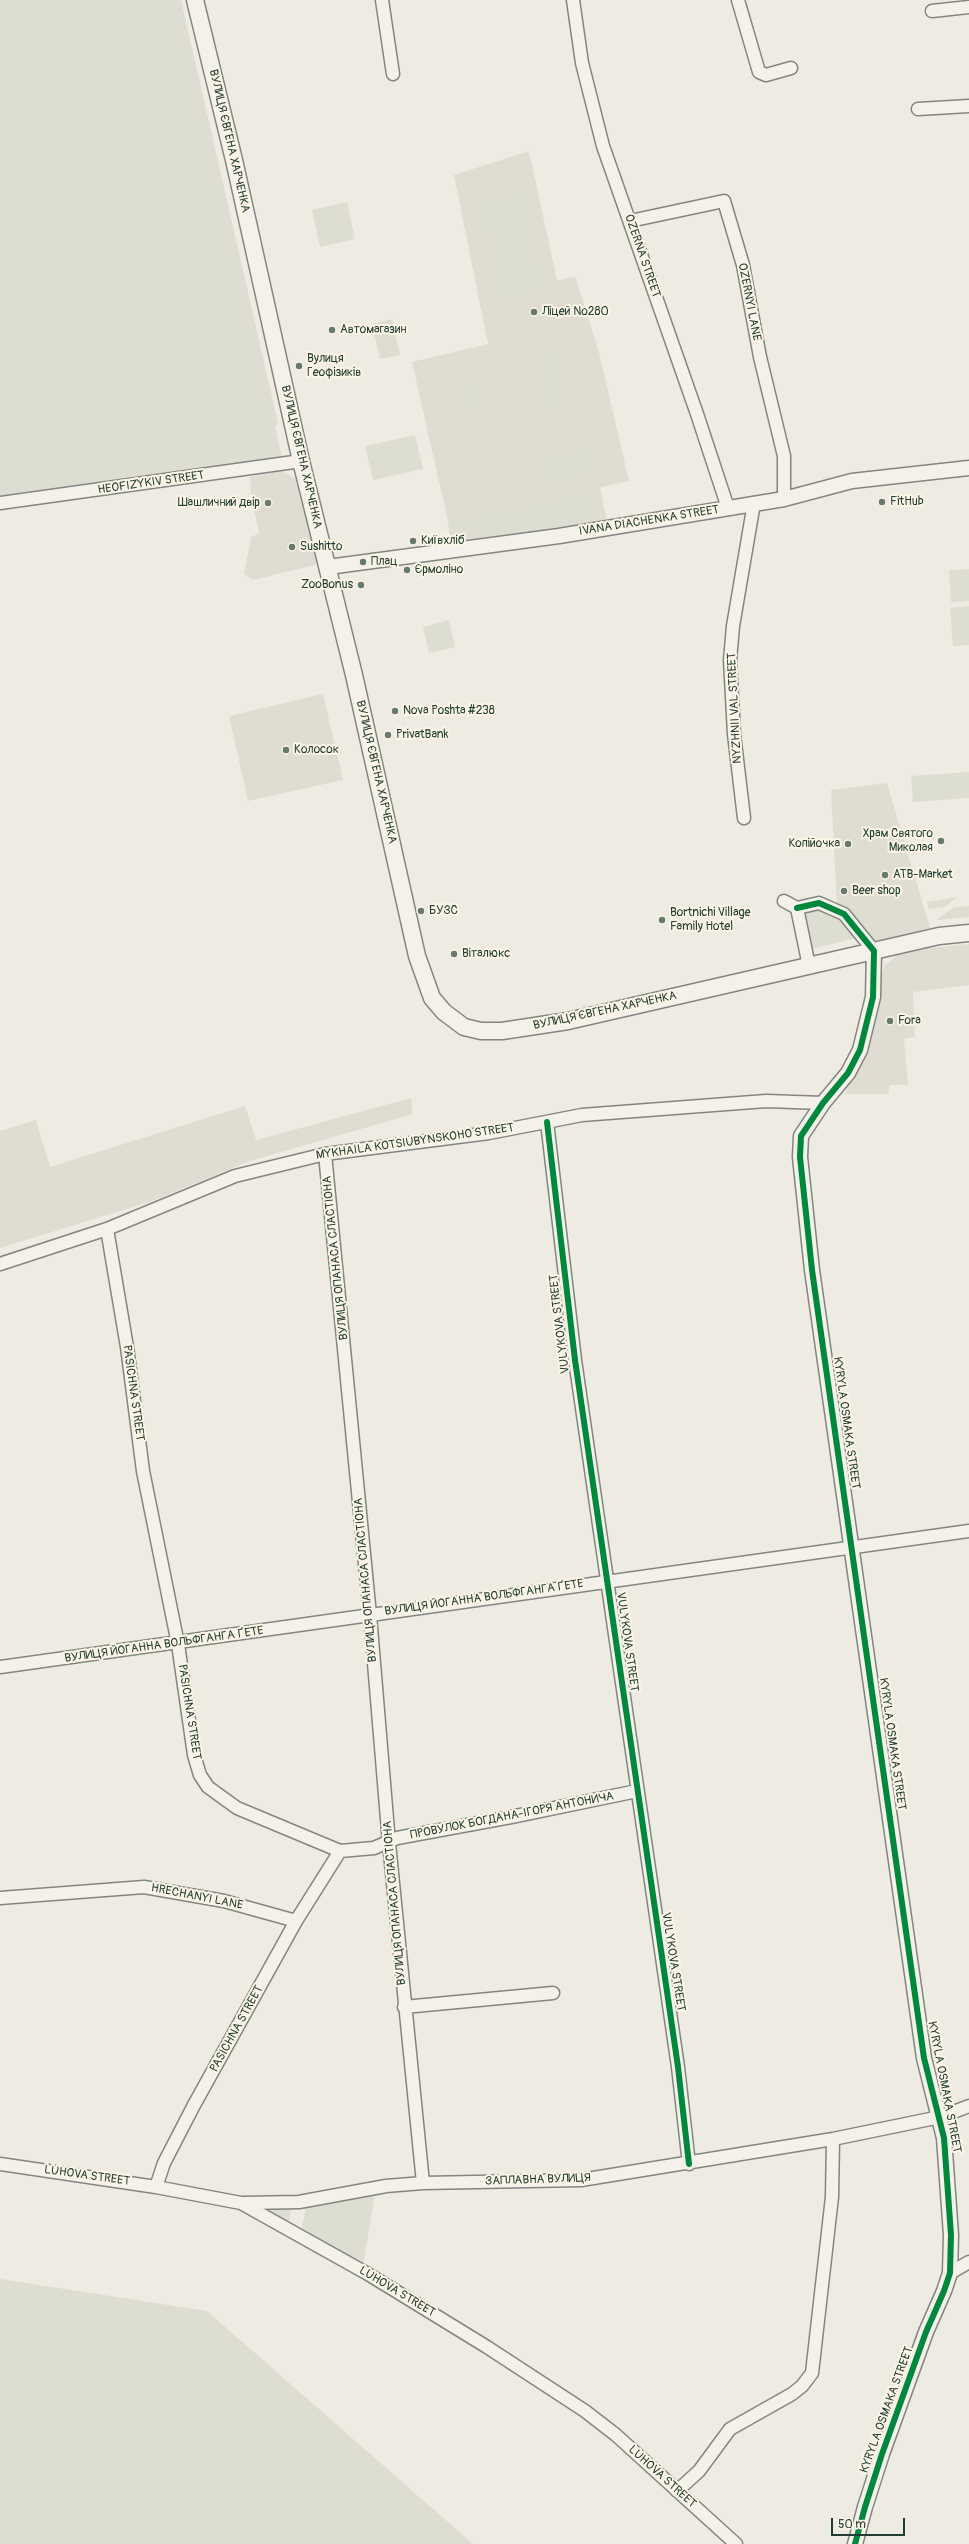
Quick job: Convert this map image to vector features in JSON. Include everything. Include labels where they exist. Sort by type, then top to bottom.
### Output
[{"type":"main road","name":"ВУЛИЦЯ ЄВГЕНА ХАРЧЕНКА","points":[[195,0],[234,160],[301,461],[328,567],[417,956],[432,998],[444,1012],[464,1027],[482,1031],[502,1031],[568,1021],[939,936],[969,933]]},
{"type":"street","points":[[382,0],[393,74]]},
{"type":"street","name":"OZERNA STREET","points":[[573,0],[582,63],[603,146],[728,508]]},
{"type":"street","points":[[738,0],[759,72],[766,75],[791,68]]},
{"type":"street","points":[[932,11],[969,7]]},
{"type":"street","points":[[918,109],[969,106]]},
{"type":"street","name":"OZERNYI LANE","points":[[630,222],[724,201],[743,265],[760,357],[784,456],[784,499]]},
{"type":"street","name":"HEOFIZYKIV STREET","points":[[0,503],[301,461]]},
{"type":"street","name":"IVANA DIACHENKA STREET","points":[[328,567],[559,536],[784,499],[852,481],[969,468]]},
{"type":"street","name":"NYZHNII VAL STREET","points":[[744,818],[734,734],[730,660],[754,503]]},
{"type":"street","points":[[784,901],[797,908],[819,903],[844,914],[874,951]]},
{"type":"street","points":[[797,908],[809,966]]},
{"type":"street","name":"KYRYLA OSMAKA STREET","points":[[855,2544],[864,2507],[882,2454],[950,2273],[948,2164],[940,2118],[924,2058],[812,1270],[800,1157],[801,1136],[823,1103],[848,1074],[860,1050],[873,997],[874,951]]},
{"type":"street","name":"MYKHAILA KOTSIUBYNSKOHO STREET","points":[[0,1264],[107,1229],[235,1176],[325,1154],[423,1143],[582,1115],[766,1101],[823,1103]]},
{"type":"street","name":"VULYKOVA STREET","points":[[547,1122],[576,1368],[678,2067],[689,2164]]},
{"type":"street","name":"ВУЛИЦЯ ОПАНАСА СЛАСТІОНА","points":[[325,1154],[370,1614],[404,2007],[424,2183]]},
{"type":"street","name":"PASICHNA STREET","points":[[107,1229],[127,1347],[143,1471],[178,1644],[194,1755],[200,1775],[208,1787],[237,1808],[340,1851],[296,1921],[191,2112],[164,2163],[156,2186]]},
{"type":"street","name":"ВУЛИЦЯ ЙОГАННА ВОЛЬФГАНГА ҐЕТЕ","points":[[0,1667],[178,1644],[370,1614],[969,1531]]},
{"type":"street","name":"ПРОВУЛОК БОГДАНА-ІГОРЯ АНТОНИЧА","points":[[340,1851],[374,1848],[389,1843],[397,1838],[637,1791]]},
{"type":"street","name":"HRECHANYI LANE","points":[[0,1898],[144,1887],[224,1901],[296,1921]]},
{"type":"street","points":[[404,2007],[554,1993]]},
{"type":"street","name":"ЗАПЛАВНА ВУЛИЦЯ","points":[[241,2203],[299,2202],[386,2186],[424,2183],[581,2180],[689,2164],[833,2139],[940,2118],[969,2106]]},
{"type":"street","points":[[677,2491],[699,2471],[730,2429],[792,2394],[802,2386],[812,2373],[832,2197],[833,2139]]},
{"type":"street","name":"LUHOVA STREET","points":[[0,2164],[156,2186],[241,2203],[368,2274],[585,2411],[616,2435],[736,2544]]},
{"type":"street","points":[[950,2273],[969,2262]]},
{"type":"shaded area","points":[[0,0],[181,0],[278,423],[275,427],[282,458],[0,496]]},
{"type":"shaded area","name":"Ліцей №280","points":[[529,151],[557,281],[575,276],[599,352],[629,481],[448,521],[412,362],[488,344],[454,175]]},
{"type":"shaded area","points":[[526,189],[549,292],[499,304],[475,201]]},
{"type":"shaded area","points":[[347,202],[355,239],[320,247],[312,210]]},
{"type":"shaded area","points":[[392,319],[400,355],[380,359],[372,324]]},
{"type":"shaded area","points":[[562,342],[577,403],[546,410],[532,349]]},
{"type":"shaded area","points":[[465,377],[473,377],[483,382],[487,389],[487,403],[483,410],[473,415],[465,415],[455,410],[453,407],[450,400],[450,392],[455,382],[458,380]]},
{"type":"shaded area","points":[[415,435],[423,469],[373,480],[365,446]]},
{"type":"shaded area","points":[[596,443],[604,475],[546,489],[539,456]]},
{"type":"shaded area","points":[[282,471],[295,478],[318,564],[253,580],[244,574],[251,537],[259,533],[251,497],[250,477]]},
{"type":"shaded area","points":[[600,487],[607,522],[451,545],[448,521]]},
{"type":"shaded area","points":[[969,569],[969,601],[951,602],[949,570]]},
{"type":"shaded area","points":[[969,606],[969,645],[953,646],[950,608]]},
{"type":"shaded area","points":[[449,620],[455,647],[429,653],[423,627]]},
{"type":"shaded area","name":"Колосок","points":[[323,694],[343,780],[248,801],[229,716]]},
{"type":"shaded area","points":[[969,772],[969,798],[913,802],[911,776]]},
{"type":"shaded area","points":[[887,783],[930,928],[872,942],[837,906],[831,790]]},
{"type":"shaded area","points":[[958,897],[944,907],[929,909],[927,902]]},
{"type":"shaded area","points":[[969,906],[969,917],[936,920],[953,908]]},
{"type":"shaded area","points":[[816,909],[827,911],[845,922],[852,933],[853,939],[810,949],[802,914]]},
{"type":"shaded area","points":[[969,944],[969,985],[913,992],[915,1037],[904,1039],[908,1085],[889,1085],[889,1094],[845,1094],[860,1062],[879,980],[885,965],[903,951]]},
{"type":"shaded area","points":[[411,1098],[413,1114],[250,1161],[152,1201],[0,1248],[0,1131],[36,1120],[50,1167],[245,1106],[256,1140]]},
{"type":"shaded area","points":[[375,2194],[363,2265],[302,2228],[306,2206]]},
{"type":"shaded area","points":[[291,2208],[289,2222],[267,2210]]},
{"type":"shaded area","points":[[0,2279],[207,2311],[473,2544],[0,2544]]},
{"type":"cycle path","points":[[797,908],[819,903],[844,914],[874,951],[873,997],[860,1050],[848,1073],[823,1103],[801,1136],[800,1157],[812,1270],[924,2058],[944,2138],[951,2235],[950,2273],[944,2291],[926,2332],[882,2454],[855,2544]]},
{"type":"cycle path","points":[[547,1122],[575,1360],[678,2067],[689,2164]]},
{"type":"place","name":"Ліцей №280","points":[[534,312]]},
{"type":"place","name":"Автомагазин","points":[[332,330]]},
{"type":"place","name":"Вулиця Геофізиків","points":[[299,366]]},
{"type":"place","name":"FitHub","points":[[882,502]]},
{"type":"place","name":"Шашличний двір","points":[[268,503]]},
{"type":"place","name":"Київхліб","points":[[413,541]]},
{"type":"place","name":"Sushitto","points":[[292,547]]},
{"type":"place","name":"Плац","points":[[363,562]]},
{"type":"place","name":"Єрмоліно","points":[[407,570]]},
{"type":"place","name":"ZooBonus","points":[[361,585]]},
{"type":"place","name":"Nova Poshta #238","points":[[395,711]]},
{"type":"place","name":"PrivatBank","points":[[388,735]]},
{"type":"place","name":"Колосок","points":[[286,750]]},
{"type":"place","name":"Храм Святого Миколая","points":[[941,841]]},
{"type":"place","name":"Копійочка","points":[[848,844]]},
{"type":"place","name":"ATB-Market","points":[[885,875]]},
{"type":"place","name":"Beer shop","points":[[844,891]]},
{"type":"place","name":"БУЗС","points":[[421,911]]},
{"type":"place","name":"Bortnichi Village Family Hotel","points":[[662,920]]},
{"type":"place","name":"Віталюкс","points":[[454,954]]},
{"type":"place","name":"Fora","points":[[890,1021]]}]
